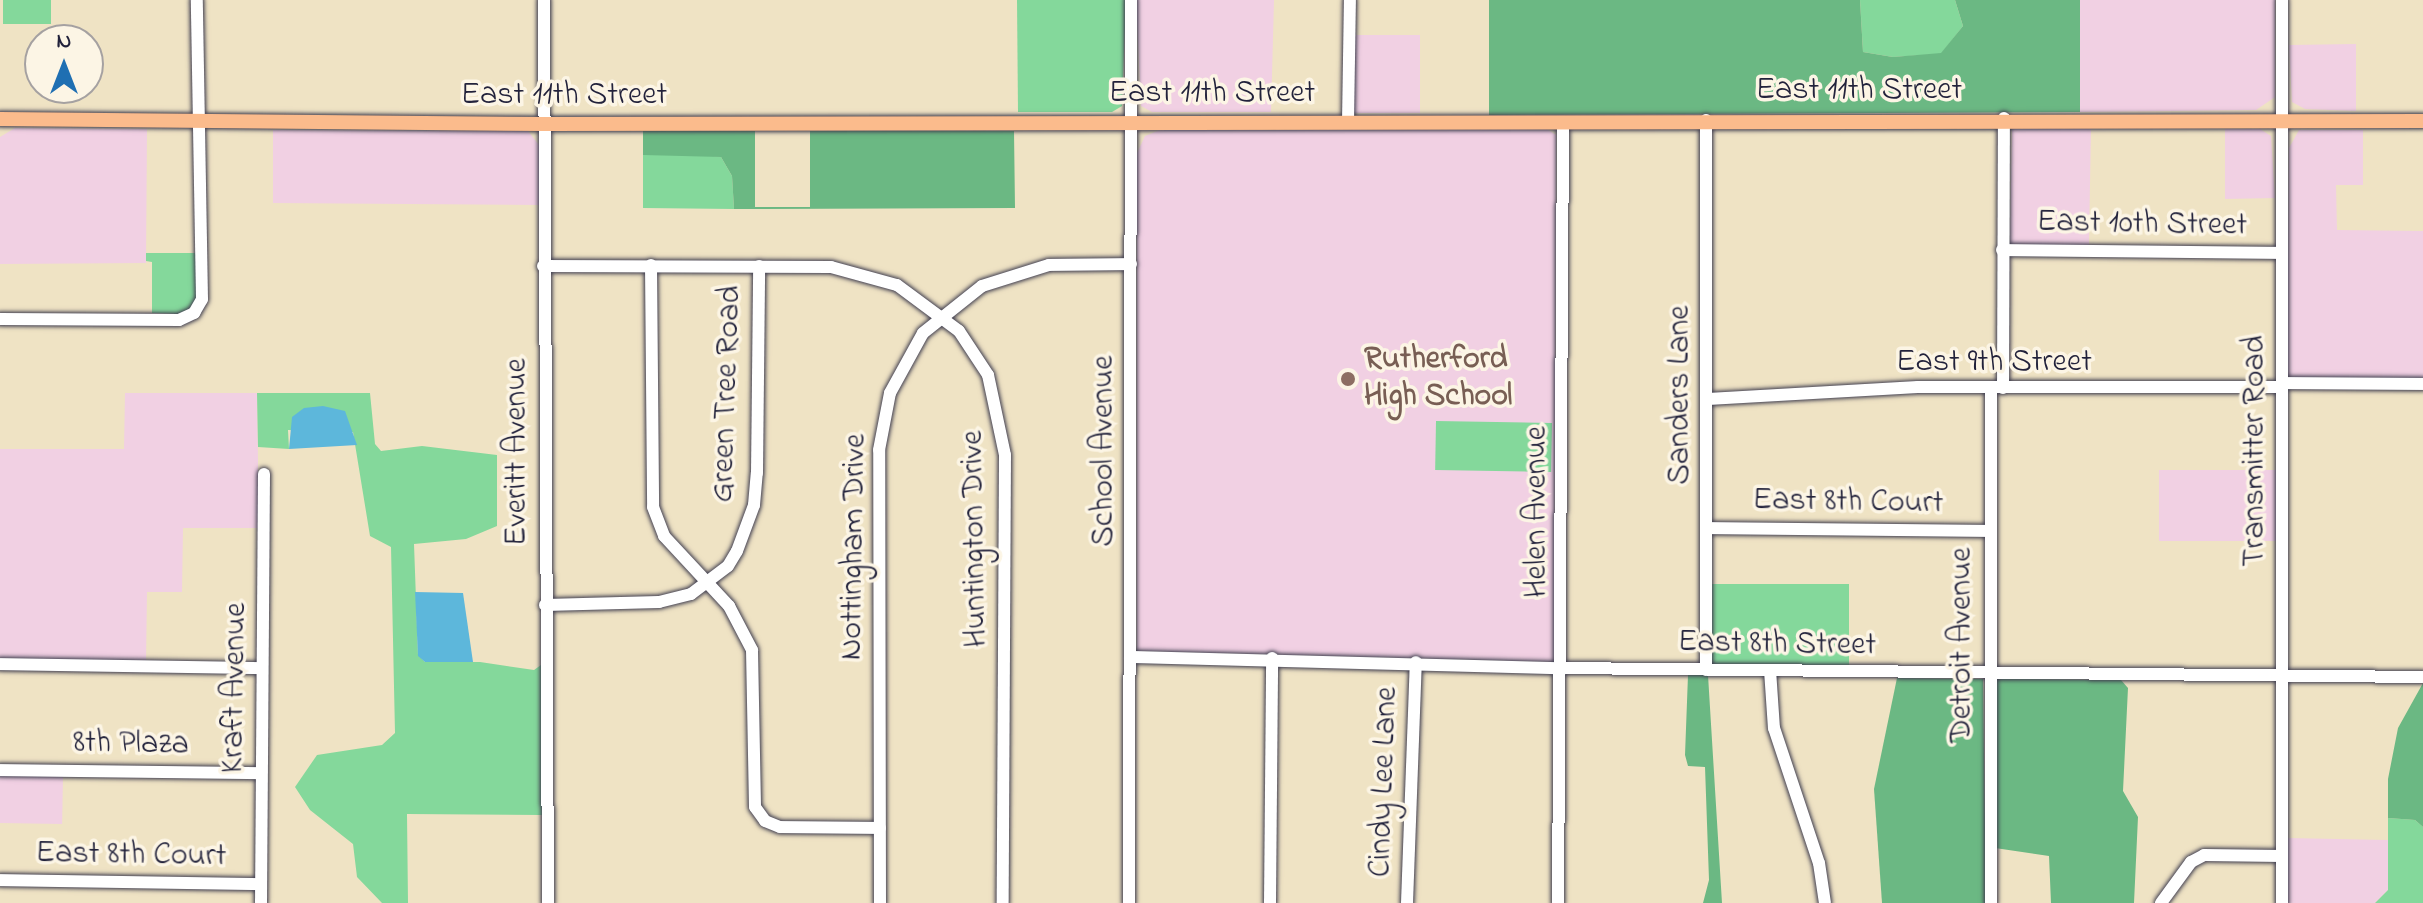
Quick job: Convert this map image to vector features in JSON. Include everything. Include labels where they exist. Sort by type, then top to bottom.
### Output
[{"type":"main road","name":"East 11th Street","points":[[0,119],[545,124],[2004,118],[2423,121]]},
{"type":"street","points":[[0,319],[179,320],[194,313],[202,299],[197,0]]},
{"type":"street","name":"Everitt Avenue","points":[[544,0],[548,903]]},
{"type":"street","name":"School Avenue","points":[[1129,903],[1131,0]]},
{"type":"street","points":[[1348,122],[1350,0]]},
{"type":"street","name":"Transmitter Road","points":[[2282,0],[2282,903]]},
{"type":"street","name":"Detroit Avenue","points":[[1991,903],[1987,673],[1989,531],[1997,388],[2004,118]]},
{"type":"street","name":"Sanders Lane","points":[[1706,120],[1706,670]]},
{"type":"street","name":"Helen Avenue","points":[[1558,903],[1563,668],[1563,122]]},
{"type":"street","name":"East 10th Street","points":[[2002,250],[2282,253]]},
{"type":"street","name":"Nottingham Drive","points":[[880,903],[879,450],[890,393],[904,362],[941,315],[982,286],[1026,270],[1131,264]]},
{"type":"street","points":[[651,265],[653,507],[664,536],[729,606],[752,650],[755,807],[780,827],[880,828]]},
{"type":"street","name":"Huntington Drive","points":[[543,266],[759,266],[863,272],[913,293],[941,315],[988,375],[1005,455],[1003,903]]},
{"type":"street","name":"Green Tree Road","points":[[545,605],[659,602],[707,584],[737,551],[754,505],[759,266]]},
{"type":"street","name":"East 9th Street","points":[[1708,399],[1997,388],[2423,384]]},
{"type":"street","name":"Kraft Avenue","points":[[261,903],[264,474]]},
{"type":"street","name":"East 8th Court","points":[[1706,528],[1989,531]]},
{"type":"street","name":"East 8th Street","points":[[1130,657],[1272,658],[1563,668],[2423,677]]},
{"type":"street","points":[[1270,903],[1272,658]]},
{"type":"street","name":"Cindy Lee Lane","points":[[1407,903],[1416,662]]},
{"type":"street","points":[[0,664],[262,668]]},
{"type":"street","points":[[1770,670],[1774,728],[1819,863],[1825,903]]},
{"type":"street","name":"8th Plaza","points":[[0,770],[261,773]]},
{"type":"street","points":[[2161,903],[2191,862],[2204,855],[2282,856]]},
{"type":"street","name":"East 8th Court","points":[[0,880],[261,884]]},
{"type":"shaded area","points":[[1136,0],[1274,0],[1271,112],[1152,112],[1141,106]]},
{"type":"shaded area","points":[[2080,0],[2275,0],[2275,97],[2256,110],[2080,112]]},
{"type":"shaded area","points":[[1353,35],[1420,35],[1420,113],[1353,113]]},
{"type":"shaded area","points":[[2356,44],[2356,111],[2305,109],[2292,102],[2289,45]]},
{"type":"shaded area","points":[[2012,126],[2091,127],[2089,246],[2010,245]]},
{"type":"shaded area","points":[[15,128],[147,129],[146,263],[0,264],[0,137]]},
{"type":"shaded area","name":"Rutherford High School","points":[[1547,129],[1556,135],[1554,662],[1137,651],[1137,153],[1145,136],[1160,130]]},
{"type":"shaded area","points":[[2225,129],[2260,129],[2271,136],[2275,198],[2225,199]]},
{"type":"shaded area","points":[[273,130],[528,131],[539,145],[540,205],[273,203]]},
{"type":"shaded area","points":[[2299,130],[2363,130],[2363,185],[2336,185],[2337,230],[2423,231],[2423,378],[2287,378],[2289,148]]},
{"type":"shaded area","points":[[125,393],[257,393],[259,528],[183,528],[182,592],[147,592],[146,663],[0,658],[0,449],[124,449]]},
{"type":"shaded area","points":[[2159,470],[2277,470],[2277,541],[2159,541]]},
{"type":"shaded area","points":[[0,774],[63,775],[62,824],[0,823]]},
{"type":"shaded area","points":[[2287,838],[2388,840],[2388,890],[2375,903],[2287,903]]},
{"type":"green space","points":[[3,0],[51,0],[51,24],[3,24]]},
{"type":"green space","points":[[1017,0],[1126,0],[1122,106],[1112,112],[1018,112]]},
{"type":"green space","points":[[1489,0],[1860,0],[1863,52],[1893,57],[1941,53],[1963,26],[1955,0],[2080,0],[2080,112],[1489,115]]},
{"type":"green space","points":[[1860,0],[1955,0],[1963,26],[1941,54],[1893,57],[1863,52]]},
{"type":"green space","points":[[643,131],[755,131],[755,207],[810,207],[810,131],[1014,131],[1015,208],[734,209],[732,176],[721,157],[643,155]]},
{"type":"green space","points":[[689,153],[721,157],[732,176],[734,209],[643,208],[643,155]]},
{"type":"green space","points":[[146,253],[197,253],[197,297],[191,309],[179,314],[152,313],[152,262],[146,261]]},
{"type":"green space","points":[[257,393],[370,393],[375,444],[381,451],[422,446],[497,455],[497,526],[466,539],[414,544],[418,655],[425,662],[480,662],[534,670],[541,665],[542,815],[407,814],[408,903],[382,903],[357,877],[353,844],[310,810],[295,787],[317,755],[382,745],[395,733],[391,547],[370,536],[353,432],[288,430],[289,449],[258,447]]},
{"type":"green space","points":[[1436,421],[1552,423],[1551,472],[1435,470]]},
{"type":"green space","points":[[1711,584],[1849,584],[1849,666],[1711,666]]},
{"type":"green space","points":[[1688,675],[1708,675],[1722,903],[1703,903],[1709,880],[1705,767],[1688,766],[1685,755]]},
{"type":"green space","points":[[1897,678],[1983,679],[1986,903],[1882,903],[1874,789]]},
{"type":"green space","points":[[1992,679],[2121,680],[2128,688],[2123,791],[2138,817],[2134,903],[2051,903],[2049,856],[1995,848]]},
{"type":"green space","points":[[2423,683],[2423,827],[2415,820],[2388,818],[2388,779],[2398,728]]},
{"type":"green space","points":[[2388,818],[2415,820],[2423,827],[2423,903],[2375,903],[2388,890]]},
{"type":"water","points":[[323,406],[345,411],[357,445],[289,449],[292,417],[304,408]]},
{"type":"water","points":[[415,592],[463,593],[473,662],[425,662],[418,656]]},
{"type":"place","name":"Rutherford High School","points":[[1348,379]]}]
